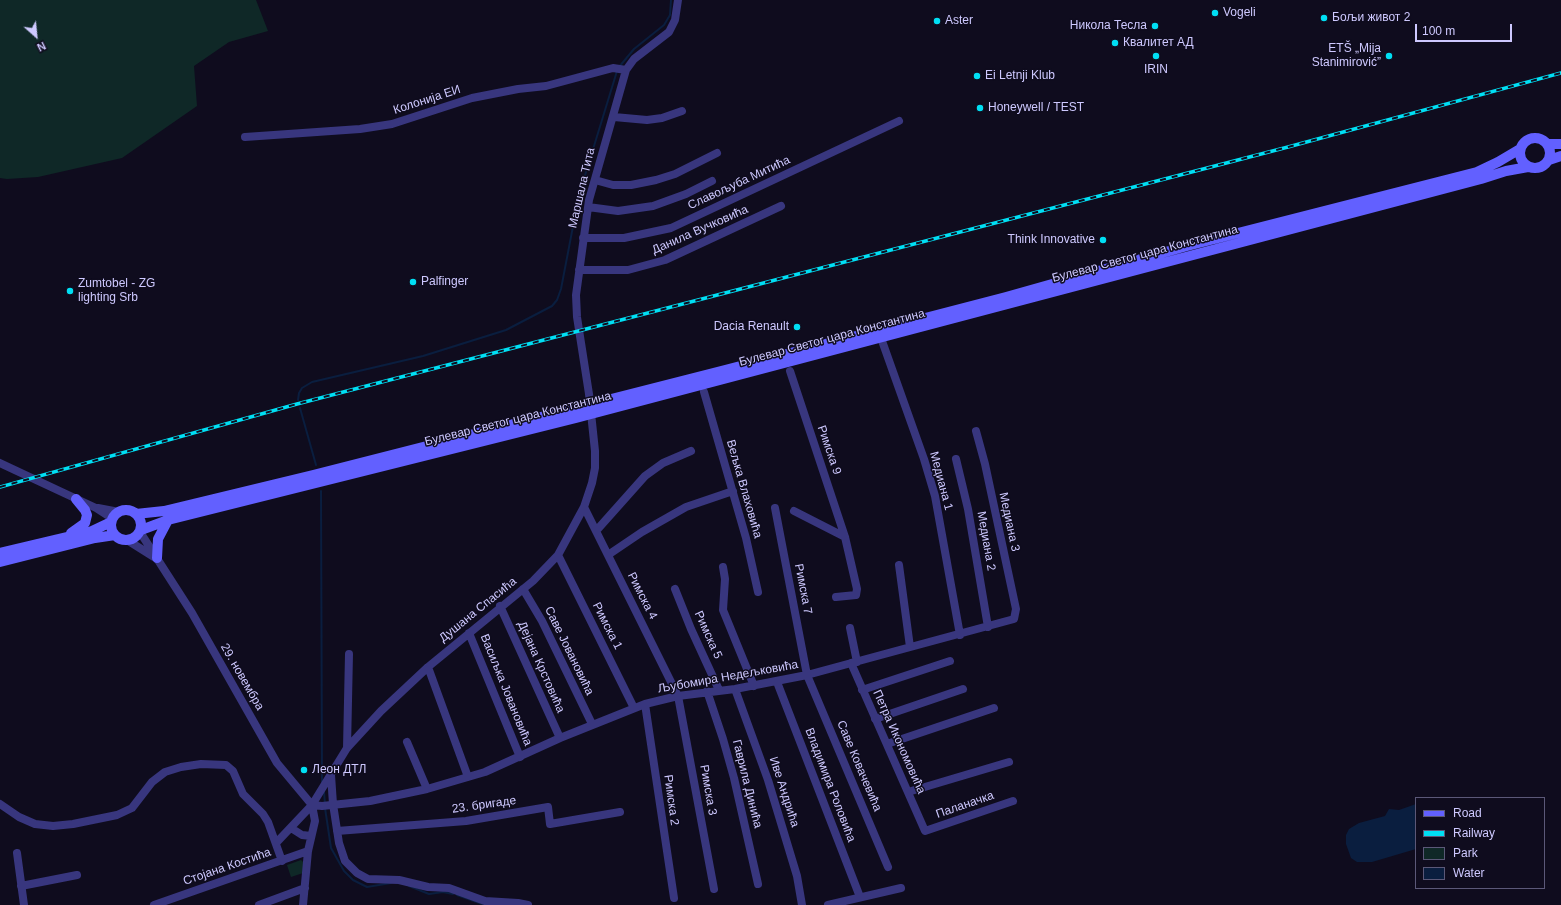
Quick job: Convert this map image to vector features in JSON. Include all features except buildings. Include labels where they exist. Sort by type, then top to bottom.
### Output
[{"type":"main road","points":[[1549,160],[1550,151],[1547,144],[1542,140],[1533,138],[1525,142],[1520,149],[1522,161],[1528,167],[1540,168],[1549,160],[1561,156]]},
{"type":"main road","points":[[1547,144],[1561,144]]},
{"type":"main road","name":"Булевар Светог цара Константина","points":[[140,531],[168,520],[591,409],[1006,297],[1195,244],[1477,172],[1520,149]]},
{"type":"main road","name":"Булевар Светог цара Константина","points":[[136,514],[164,511],[881,338],[1481,179],[1506,171],[1528,167]]},
{"type":"main road","points":[[61,538],[78,530],[85,523],[87,516],[85,510],[76,499]]},
{"type":"main road","points":[[0,553],[92,531],[114,518],[129,510],[136,514],[140,519],[140,531],[134,538],[122,540],[115,535],[112,529],[114,518]]},
{"type":"main road","points":[[157,558],[158,539],[168,520]]},
{"type":"main road","points":[[0,562],[95,538],[115,535]]},
{"type":"street","name":"Маршала Тита","points":[[591,409],[576,306],[579,270],[588,207],[614,117],[620,69],[669,32],[675,20],[678,0]]},
{"type":"street","name":"Колонија ЕИ","points":[[245,137],[360,129],[392,124],[472,98],[518,89],[546,86],[620,69]]},
{"type":"street","points":[[614,117],[635,120],[662,118],[682,111]]},
{"type":"street","name":"Славољуба Митића","points":[[583,238],[624,238],[671,228],[899,121]]},
{"type":"street","points":[[595,180],[613,185],[632,185],[656,180],[676,174],[717,153]]},
{"type":"street","points":[[588,207],[618,211],[653,206],[686,194],[712,181]]},
{"type":"street","name":"Данила Вучковића","points":[[579,270],[628,270],[653,264],[665,260],[781,206]]},
{"type":"street","name":"Медиана 1","points":[[881,338],[924,460],[935,496],[960,635]]},
{"type":"street","name":"Римска 9","points":[[790,371],[845,537],[858,593],[852,597],[836,597]]},
{"type":"street","name":"Вељка Влаховића","points":[[704,392],[733,490],[758,592]]},
{"type":"street","name":"Душана Спасића","points":[[277,842],[312,805],[347,748],[381,711],[428,667],[500,606],[523,589],[558,555],[584,507],[595,468],[591,409]]},
{"type":"street","name":"Медиана 3","points":[[976,431],[985,464],[1016,609],[1014,619]]},
{"type":"street","points":[[596,531],[645,476],[663,463],[691,452]]},
{"type":"street","name":"Медиана 2","points":[[956,459],[968,509],[988,627]]},
{"type":"street","points":[[0,462],[114,518]]},
{"type":"street","points":[[608,554],[642,532],[686,507],[733,490]]},
{"type":"street","name":"Римска 4","points":[[584,507],[678,696]]},
{"type":"street","name":"Римска 7","points":[[775,508],[807,675]]},
{"type":"street","points":[[794,511],[845,537]]},
{"type":"street","name":"29. новембра","points":[[140,531],[192,613],[277,763],[312,805]]},
{"type":"street","name":"29. новембра","points":[[127,540],[157,558]]},
{"type":"street","name":"Римска 1","points":[[558,555],[634,708]]},
{"type":"street","points":[[899,565],[910,647]]},
{"type":"street","points":[[723,567],[725,579],[723,610],[754,686]]},
{"type":"street","name":"Саве Јовановића","points":[[523,589],[542,621],[592,724]]},
{"type":"street","name":"Римска 5","points":[[675,589],[691,629],[719,690]]},
{"type":"street","name":"Дејана Крстовића","points":[[500,606],[560,738]]},
{"type":"street","name":"Љубомира Недељковића","points":[[312,805],[370,801],[427,789],[486,772],[592,724],[645,704],[707,691],[735,689],[777,682],[960,635],[1014,619]]},
{"type":"street","name":"Петра Икономовића","points":[[850,628],[854,662],[862,690],[925,831]]},
{"type":"street","name":"Васиљка Јовановића","points":[[469,632],[520,757]]},
{"type":"street","points":[[347,748],[349,654]]},
{"type":"street","points":[[862,690],[950,661]]},
{"type":"street","points":[[428,667],[468,777]]},
{"type":"street","name":"Саве Ковачевића","points":[[807,675],[888,867]]},
{"type":"street","name":"Владимира Роловића","points":[[777,682],[860,897]]},
{"type":"street","points":[[875,719],[963,688]]},
{"type":"street","name":"Иве Андрића","points":[[735,689],[768,780],[797,876],[802,905]]},
{"type":"street","name":"Гаврила Динића","points":[[707,691],[734,778],[758,884]]},
{"type":"street","name":"Римска 3","points":[[678,696],[714,889]]},
{"type":"street","name":"Римска 2","points":[[645,704],[674,898]]},
{"type":"street","points":[[886,744],[994,708]]},
{"type":"street","points":[[407,742],[427,789]]},
{"type":"street","points":[[908,792],[1009,762]]},
{"type":"street","points":[[0,804],[19,817],[35,824],[53,826],[73,824],[117,815],[132,808],[152,782],[165,772],[181,767],[202,764],[226,765],[233,771],[243,794],[263,814],[268,822],[277,842],[282,861]]},
{"type":"street","points":[[331,775],[328,805],[345,861],[356,873],[368,879],[399,880],[428,887],[449,888],[485,901],[528,905]]},
{"type":"street","name":"Паланачка","points":[[925,831],[1013,801]]},
{"type":"street","points":[[303,905],[308,851],[315,821],[312,805]]},
{"type":"street","name":"23. бригаде","points":[[337,831],[466,821],[548,808],[550,824],[620,812]]},
{"type":"street","points":[[291,828],[302,835],[311,836]]},
{"type":"street","name":"Стојана Костића","points":[[154,905],[308,851]]},
{"type":"street","points":[[17,853],[24,905]]},
{"type":"street","points":[[21,886],[77,875]]},
{"type":"street","points":[[259,905],[305,888]]},
{"type":"street","points":[[828,905],[901,888]]},
{"type":"green space","points":[[0,0],[256,0],[268,31],[229,42],[194,66],[197,106],[122,158],[38,177],[7,179],[0,178]]},
{"type":"green space","points":[[301,860],[303,862],[303,873],[291,877],[287,865]]},
{"type":"water","points":[[1415,804],[1415,849],[1372,862],[1357,862],[1351,858],[1346,844],[1346,835],[1349,829],[1359,823],[1385,816],[1389,809],[1399,810]]},
{"type":"waterway","points":[[619,67],[634,49],[664,25],[670,15],[671,0]]},
{"type":"waterway","points":[[298,400],[299,393],[302,388],[312,382],[423,356],[506,330],[552,306],[557,300],[561,289],[579,195],[617,71]]},
{"type":"waterway","points":[[300,408],[316,465]]},
{"type":"waterway","points":[[321,491],[322,782]]},
{"type":"waterway","points":[[324,792],[325,804]]},
{"type":"waterway","points":[[325,808],[331,848],[344,871],[353,880],[367,887],[391,883]]},
{"type":"waterway","points":[[409,886],[429,894],[443,892],[453,894]]},
{"type":"waterway","points":[[457,895],[485,905]]},
{"type":"railway","points":[[0,487],[297,404],[1288,147],[1561,73]]},
{"type":"place","name":"Vogeli","points":[[1215,13]]},
{"type":"place","name":"Бољи живот 2","points":[[1324,18]]},
{"type":"place","name":"Aster","points":[[937,21]]},
{"type":"place","name":"Никола Тесла","points":[[1155,26]]},
{"type":"place","name":"Квалитет АД","points":[[1115,43]]},
{"type":"place","name":"IRIN","points":[[1156,56]]},
{"type":"place","name":"ETŠ „Mija Stanimirović”","points":[[1389,56]]},
{"type":"place","name":"Ei Letnji Klub","points":[[977,76]]},
{"type":"place","name":"Honeywell / TEST","points":[[980,108]]},
{"type":"place","name":"Think Innovative","points":[[1103,240]]},
{"type":"place","name":"Palfinger","points":[[413,282]]},
{"type":"place","name":"Zumtobel - ZG lighting Srb","points":[[70,291]]},
{"type":"place","name":"Dacia Renault","points":[[797,327]]},
{"type":"place","name":"Леон ДТЛ","points":[[304,770]]}]
